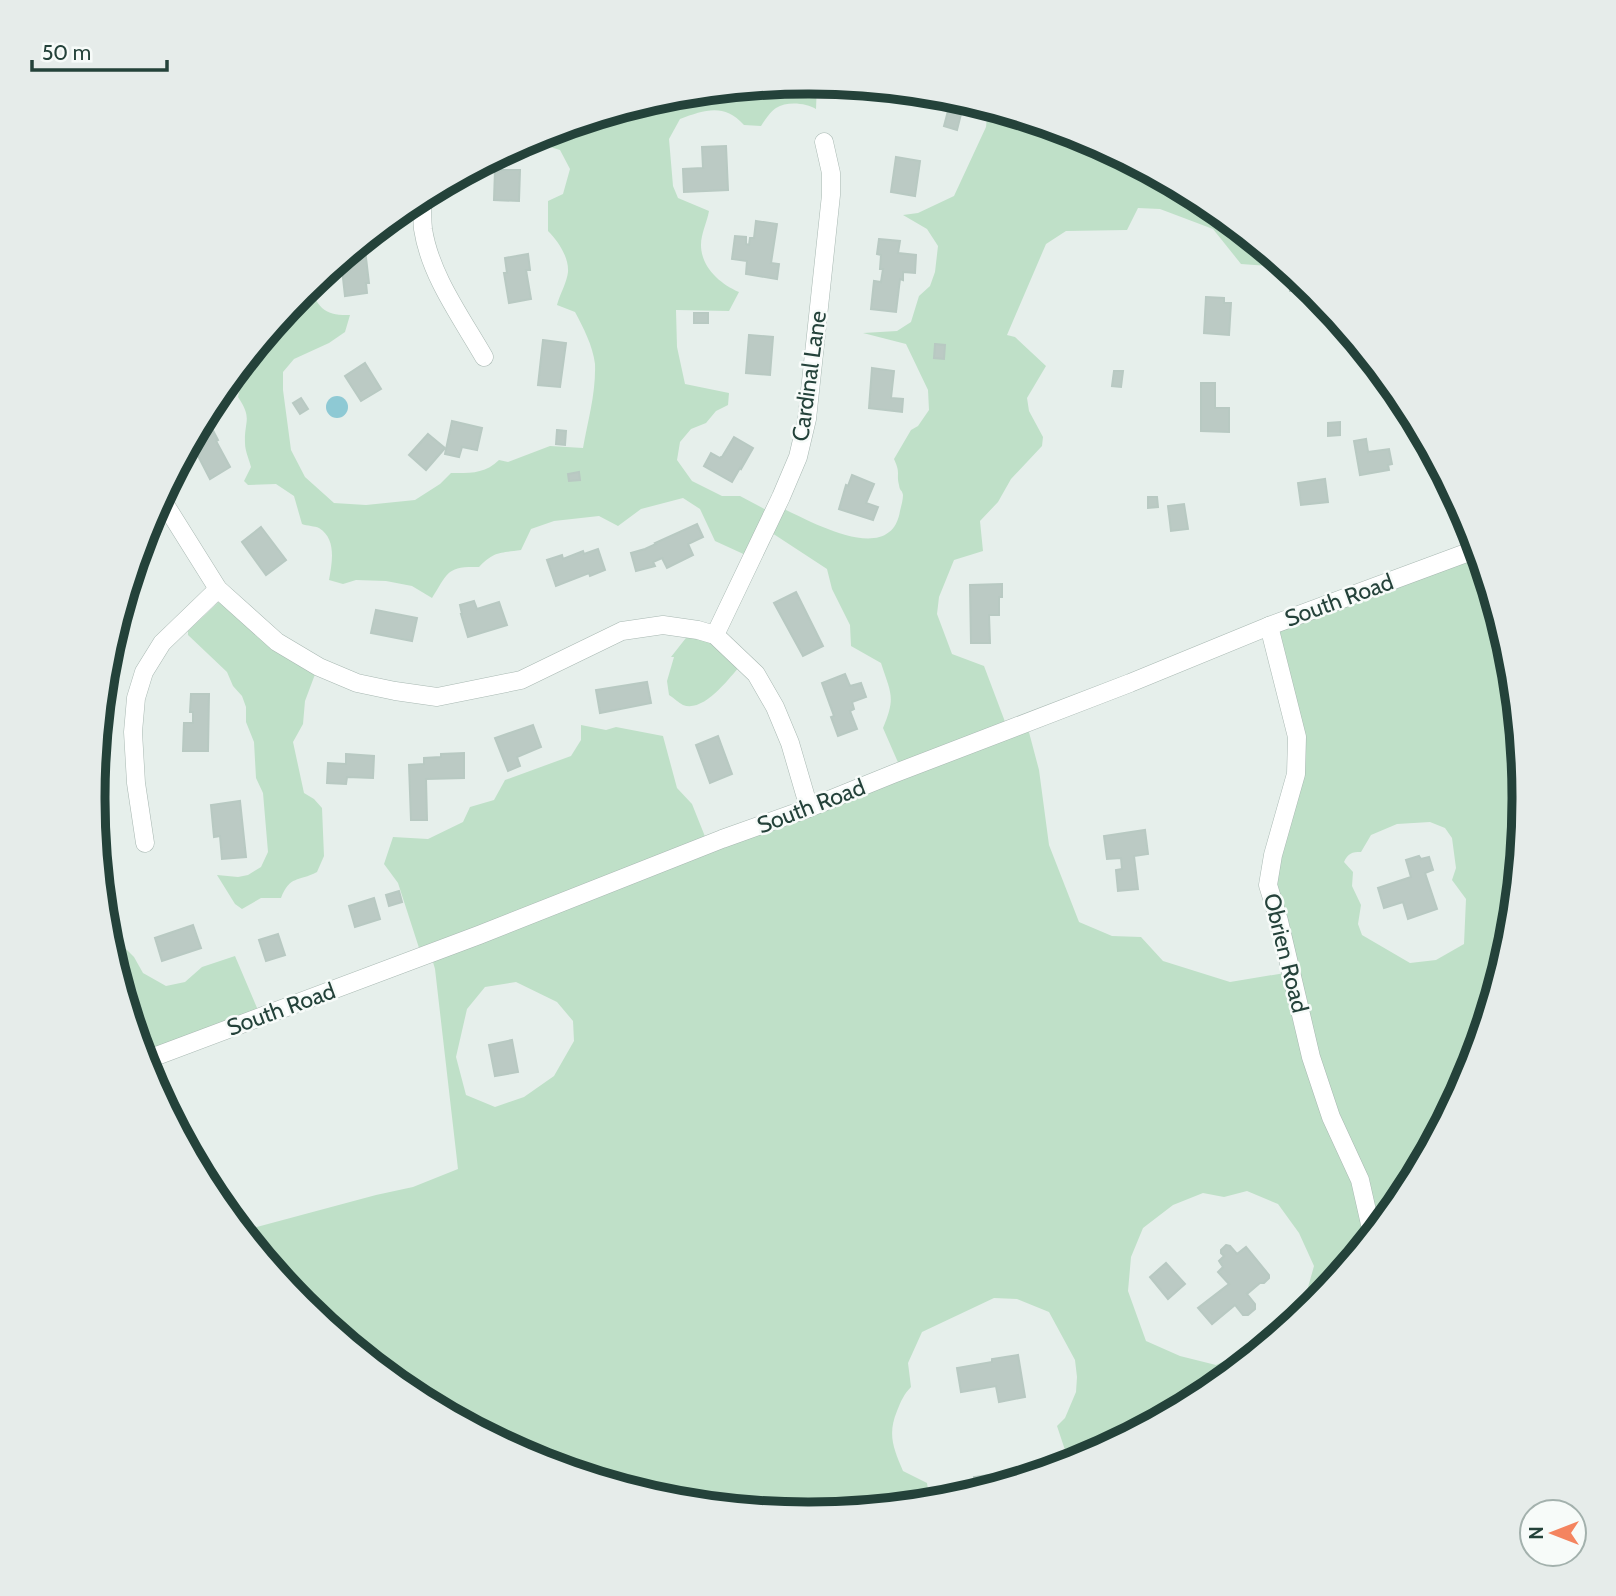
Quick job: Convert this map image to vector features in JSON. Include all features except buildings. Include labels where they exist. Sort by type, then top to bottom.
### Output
[{"type":"street","name":"Cardinal Lane","points":[[715,635],[782,497],[798,457],[807,419],[831,195],[831,173],[824,142]]},
{"type":"street","points":[[422,210],[423,230],[434,266],[484,357]]},
{"type":"street","points":[[167,509],[218,589],[277,642],[319,667],[357,683],[437,697],[521,680],[622,631],[663,625],[715,635],[756,674],[775,707],[790,743],[809,808]]},
{"type":"street","name":"South Road","points":[[154,1057],[479,935],[1130,683],[1269,626],[1467,553]]},
{"type":"street","points":[[145,843],[132,732],[135,698],[144,672],[162,643],[218,589]]},
{"type":"street","name":"Obrien Road","points":[[1269,626],[1297,737],[1296,774],[1273,855],[1268,885],[1311,1057],[1331,1116],[1360,1180],[1369,1221]]},
{"type":"green space","points":[[817,94],[816,109],[807,105],[785,104],[776,108],[761,126],[744,125],[737,118],[722,111],[698,113],[680,119],[669,139],[673,186],[678,198],[709,211],[701,241],[704,260],[713,274],[739,292],[729,311],[676,310],[677,347],[685,384],[729,393],[728,405],[716,411],[706,423],[691,429],[680,442],[677,460],[692,481],[722,496],[740,496],[774,514],[784,509],[849,536],[882,536],[894,528],[903,495],[894,459],[911,430],[918,426],[929,410],[928,390],[906,344],[863,333],[897,331],[911,322],[919,296],[930,286],[935,272],[938,246],[927,229],[903,215],[918,213],[954,196],[986,127],[987,117],[1077,148],[1119,167],[1199,213],[1268,266],[1241,264],[1213,229],[1160,209],[1138,208],[1127,230],[1066,231],[1046,244],[1007,335],[1015,337],[1046,366],[1027,398],[1029,411],[1043,437],[1042,446],[1011,479],[998,502],[980,521],[983,551],[954,560],[939,597],[937,614],[952,654],[984,666],[1007,727],[1026,721],[1039,770],[1049,845],[1079,922],[1112,936],[1141,937],[1163,961],[1230,982],[1291,972],[1279,924],[1276,866],[1303,775],[1266,628],[1467,553],[1488,616],[1498,661],[1510,752],[1512,798],[1510,844],[1498,935],[1488,980],[1458,1067],[1439,1109],[1393,1189],[1337,1262],[1306,1294],[1314,1266],[1299,1233],[1278,1204],[1247,1191],[1224,1197],[1203,1193],[1173,1205],[1143,1228],[1131,1257],[1128,1291],[1146,1341],[1180,1356],[1216,1365],[1237,1355],[1160,1407],[1077,1448],[1066,1452],[1057,1426],[1065,1418],[1076,1392],[1075,1360],[1049,1312],[1017,1299],[994,1298],[922,1332],[908,1363],[911,1387],[897,1411],[892,1435],[903,1471],[927,1483],[928,1491],[854,1500],[808,1502],[716,1495],[626,1478],[539,1448],[497,1429],[417,1383],[344,1327],[279,1262],[252,1228],[413,1187],[458,1169],[435,969],[431,955],[420,951],[398,883],[384,864],[393,837],[428,839],[463,822],[470,807],[494,800],[505,780],[571,756],[581,740],[581,725],[606,730],[616,727],[663,736],[677,788],[692,804],[706,839],[900,767],[883,728],[890,709],[891,695],[881,663],[851,646],[850,625],[832,589],[827,569],[772,533],[750,557],[715,541],[700,509],[683,498],[641,509],[618,526],[599,516],[554,521],[531,529],[521,550],[498,554],[479,567],[460,568],[449,573],[432,598],[412,586],[386,581],[356,580],[343,584],[329,580],[332,552],[329,538],[319,528],[302,524],[294,496],[276,484],[248,485],[244,481],[251,467],[245,446],[247,415],[238,397],[241,382],[279,334],[315,297],[328,312],[350,315],[345,332],[329,343],[294,359],[283,372],[283,390],[291,450],[305,477],[334,503],[366,505],[415,500],[440,484],[451,473],[483,470],[499,460],[508,462],[550,446],[583,448],[593,396],[595,364],[590,344],[575,312],[557,305],[568,266],[562,250],[548,231],[548,201],[563,194],[570,169],[560,150],[545,146],[626,118],[671,108],[762,96]],"holes":[[[1430,822],[1445,828],[1452,838],[1456,868],[1452,880],[1466,899],[1464,944],[1436,960],[1410,963],[1362,935],[1358,924],[1361,905],[1352,886],[1353,872],[1344,862],[1351,854],[1361,852],[1371,835],[1397,824]],[[516,982],[557,1002],[573,1021],[574,1041],[554,1076],[524,1097],[495,1107],[466,1095],[456,1057],[467,1009],[485,987]]]},
{"type":"green space","points":[[225,596],[317,669],[305,701],[303,724],[293,742],[304,793],[322,808],[324,856],[317,872],[291,882],[281,898],[261,898],[242,909],[235,904],[217,875],[248,875],[261,867],[268,852],[263,793],[256,778],[254,742],[246,722],[246,707],[242,696],[233,686],[227,672],[188,635],[188,631]]},
{"type":"green space","points":[[693,629],[741,665],[715,693],[691,706],[683,705],[669,695],[667,681],[674,657],[671,657]]},
{"type":"green space","points":[[126,949],[143,973],[166,986],[185,982],[202,967],[235,956],[260,1015],[154,1056],[128,980],[122,952]]},
{"type":"water","points":[[337,396],[345,399],[348,407],[345,415],[337,418],[329,415],[326,407],[329,399]]}]
